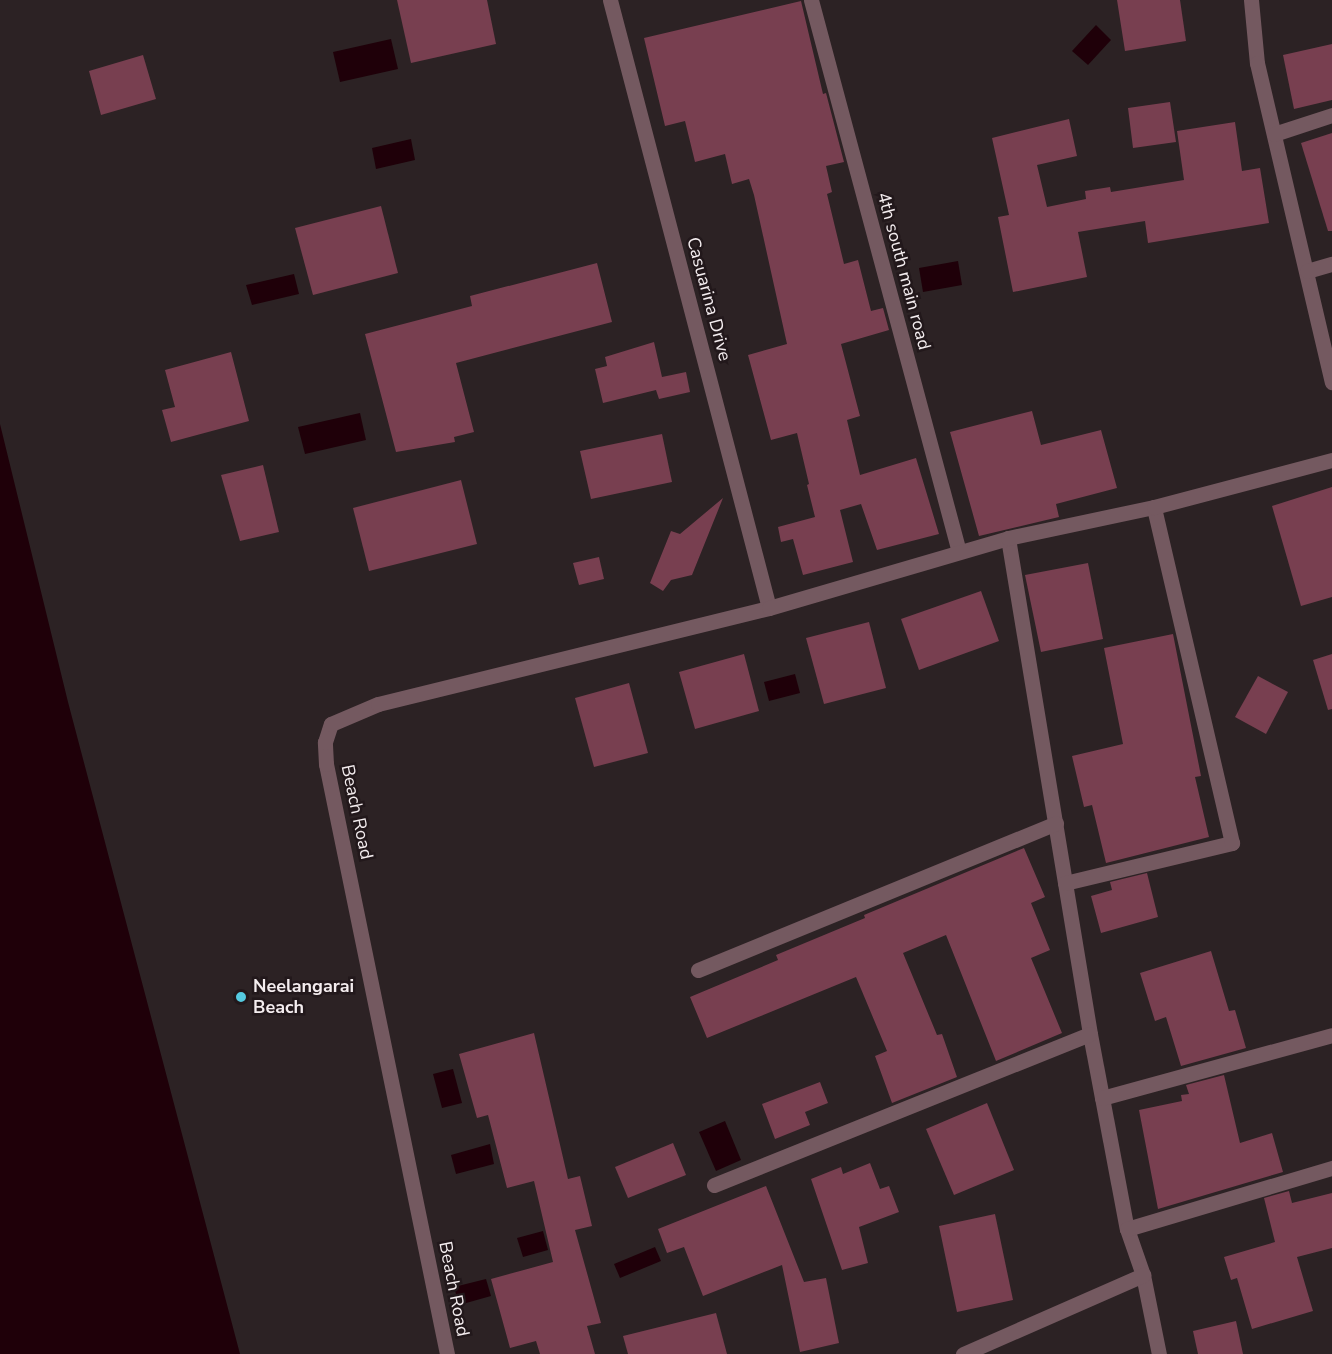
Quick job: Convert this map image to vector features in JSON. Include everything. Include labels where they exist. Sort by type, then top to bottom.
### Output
[{"type":"street","name":"Casuarina Drive","points":[[610,0],[769,608]]},
{"type":"street","name":"4th south main road","points":[[812,0],[959,552]]},
{"type":"street","points":[[1251,0],[1257,63],[1332,382]]},
{"type":"street","points":[[1274,134],[1332,115]]},
{"type":"street","points":[[1307,271],[1332,264]]},
{"type":"street","name":"Beach Road","points":[[447,1354],[394,1081],[326,764],[328,729],[344,715],[378,704],[769,608],[1008,538],[1154,507],[1332,460]]},
{"type":"street","points":[[1065,883],[1232,843],[1154,507]]},
{"type":"street","points":[[1008,538],[1090,1034],[1126,1229],[1143,1275],[1159,1354]]},
{"type":"street","points":[[698,970],[1056,823]]},
{"type":"street","points":[[714,1185],[1090,1034]]},
{"type":"street","points":[[1102,1098],[1332,1035]]},
{"type":"street","points":[[1126,1229],[1332,1168]]},
{"type":"street","points":[[963,1354],[1143,1275]]},
{"type":"shaded area","points":[[1096,25],[1111,40],[1088,65],[1072,51]]},
{"type":"shaded area","points":[[391,39],[398,69],[340,82],[333,52]]},
{"type":"shaded area","points":[[411,139],[415,160],[376,169],[372,148]]},
{"type":"shaded area","points":[[958,261],[962,285],[923,292],[919,268]]},
{"type":"shaded area","points":[[294,274],[299,294],[252,305],[246,285]]},
{"type":"shaded area","points":[[360,413],[366,440],[305,454],[298,427]]},
{"type":"shaded area","points":[[0,424],[68,702],[240,1354],[0,1354]]},
{"type":"shaded area","points":[[795,674],[800,693],[769,701],[764,682]]},
{"type":"shaded area","points":[[453,1069],[462,1103],[442,1108],[433,1074]]},
{"type":"shaded area","points":[[725,1121],[741,1160],[716,1171],[699,1132]]},
{"type":"shaded area","points":[[490,1144],[494,1164],[456,1174],[451,1155]]},
{"type":"shaded area","points":[[543,1231],[548,1250],[523,1257],[517,1238]]},
{"type":"shaded area","points":[[655,1247],[661,1261],[620,1278],[614,1264]]},
{"type":"shaded area","points":[[486,1279],[491,1296],[459,1305],[454,1287]]},
{"type":"building","points":[[397,0],[487,0],[496,44],[411,63]]},
{"type":"building","points":[[1117,0],[1180,0],[1186,41],[1125,51]]},
{"type":"building","points":[[801,1],[823,94],[826,93],[844,162],[826,166],[832,192],[827,194],[844,264],[858,260],[871,311],[883,308],[889,330],[841,344],[860,416],[847,420],[860,475],[916,458],[939,534],[877,550],[861,504],[840,510],[853,562],[803,575],[793,539],[781,542],[778,527],[815,517],[797,433],[771,440],[748,355],[787,344],[754,195],[749,179],[732,184],[725,154],[695,162],[685,121],[665,126],[644,38]]},
{"type":"building","points":[[1332,44],[1332,100],[1294,109],[1283,55]]},
{"type":"building","points":[[143,55],[156,99],[101,115],[89,71]]},
{"type":"building","points":[[1170,102],[1176,142],[1133,148],[1128,108]]},
{"type":"building","points":[[1069,119],[1077,156],[1037,165],[1047,207],[1086,199],[1085,191],[1110,187],[1111,192],[1184,180],[1177,131],[1235,122],[1242,171],[1260,168],[1269,223],[1148,243],[1145,221],[1078,232],[1087,277],[1013,292],[998,217],[1009,215],[992,138]]},
{"type":"building","points":[[1332,133],[1332,231],[1328,231],[1301,143]]},
{"type":"building","points":[[381,206],[398,273],[313,295],[295,228]]},
{"type":"building","points":[[597,263],[612,322],[456,363],[474,432],[454,437],[455,442],[396,452],[365,334],[472,306],[470,296]]},
{"type":"building","points":[[654,342],[662,377],[686,372],[690,392],[659,399],[656,390],[603,403],[595,369],[607,366],[605,357]]},
{"type":"building","points":[[231,352],[249,421],[171,442],[162,410],[175,407],[165,370]]},
{"type":"building","points":[[1032,411],[1041,445],[1101,430],[1117,488],[1056,504],[1059,517],[979,536],[950,432]]},
{"type":"building","points":[[662,434],[672,482],[591,499],[580,451]]},
{"type":"building","points":[[263,465],[279,532],[240,541],[221,475]]},
{"type":"building","points":[[461,480],[477,544],[369,571],[353,508]]},
{"type":"building","points":[[1332,487],[1332,597],[1301,606],[1272,506]]},
{"type":"building","points":[[723,498],[692,575],[671,580],[663,591],[650,583],[671,531],[680,534]]},
{"type":"building","points":[[599,557],[604,579],[579,585],[573,563]]},
{"type":"building","points":[[1088,563],[1103,639],[1041,652],[1025,575]]},
{"type":"building","points":[[981,591],[999,641],[919,670],[901,619]]},
{"type":"building","points":[[869,622],[886,688],[824,704],[806,638]]},
{"type":"building","points":[[1173,634],[1201,776],[1195,777],[1209,837],[1106,863],[1092,805],[1084,807],[1072,756],[1123,744],[1104,648]]},
{"type":"building","points":[[744,654],[759,711],[695,729],[679,672]]},
{"type":"building","points":[[1332,654],[1332,709],[1328,710],[1313,660]]},
{"type":"building","points":[[1258,676],[1288,692],[1266,734],[1235,717]]},
{"type":"building","points":[[629,683],[648,753],[594,767],[575,698]]},
{"type":"building","points":[[1024,848],[1045,897],[1031,903],[1050,950],[1031,958],[1062,1033],[996,1061],[946,935],[903,953],[937,1035],[942,1034],[957,1077],[892,1103],[875,1056],[887,1051],[856,977],[707,1038],[690,997],[778,960],[776,955],[865,918],[864,915]]},
{"type":"building","points":[[1147,873],[1158,917],[1101,933],[1091,896],[1112,890],[1110,882]]},
{"type":"building","points":[[1211,951],[1229,1011],[1235,1010],[1246,1048],[1181,1066],[1166,1017],[1155,1021],[1140,973]]},
{"type":"building","points":[[534,1033],[568,1179],[580,1176],[592,1226],[575,1230],[601,1323],[587,1326],[595,1354],[540,1354],[536,1341],[510,1348],[491,1279],[553,1262],[534,1181],[507,1188],[488,1115],[477,1118],[459,1054]]},
{"type":"building","points":[[1224,1075],[1240,1143],[1272,1133],[1283,1172],[1158,1209],[1139,1110],[1182,1101],[1181,1095],[1189,1094],[1186,1085]]},
{"type":"building","points":[[820,1082],[828,1103],[805,1112],[810,1125],[775,1139],[762,1104]]},
{"type":"building","points":[[987,1103],[1014,1170],[954,1195],[926,1129]]},
{"type":"building","points":[[673,1143],[686,1175],[628,1198],[615,1167]]},
{"type":"building","points":[[870,1163],[880,1189],[889,1186],[899,1212],[859,1227],[868,1263],[842,1270],[811,1179],[841,1167],[843,1174]]},
{"type":"building","points":[[766,1186],[804,1282],[826,1278],[839,1343],[800,1352],[782,1265],[703,1296],[684,1247],[667,1253],[658,1229]]},
{"type":"building","points":[[1289,1191],[1292,1203],[1332,1193],[1332,1248],[1297,1257],[1313,1311],[1252,1329],[1237,1278],[1231,1280],[1224,1257],[1275,1242],[1264,1198]]},
{"type":"building","points":[[995,1214],[1013,1300],[957,1312],[939,1226]]},
{"type":"building","points":[[716,1313],[727,1354],[628,1354],[623,1336]]},
{"type":"building","points":[[1236,1321],[1243,1354],[1198,1354],[1193,1331]]},
{"type":"place","name":"Neelangarai Beach","points":[[241,997]]}]
